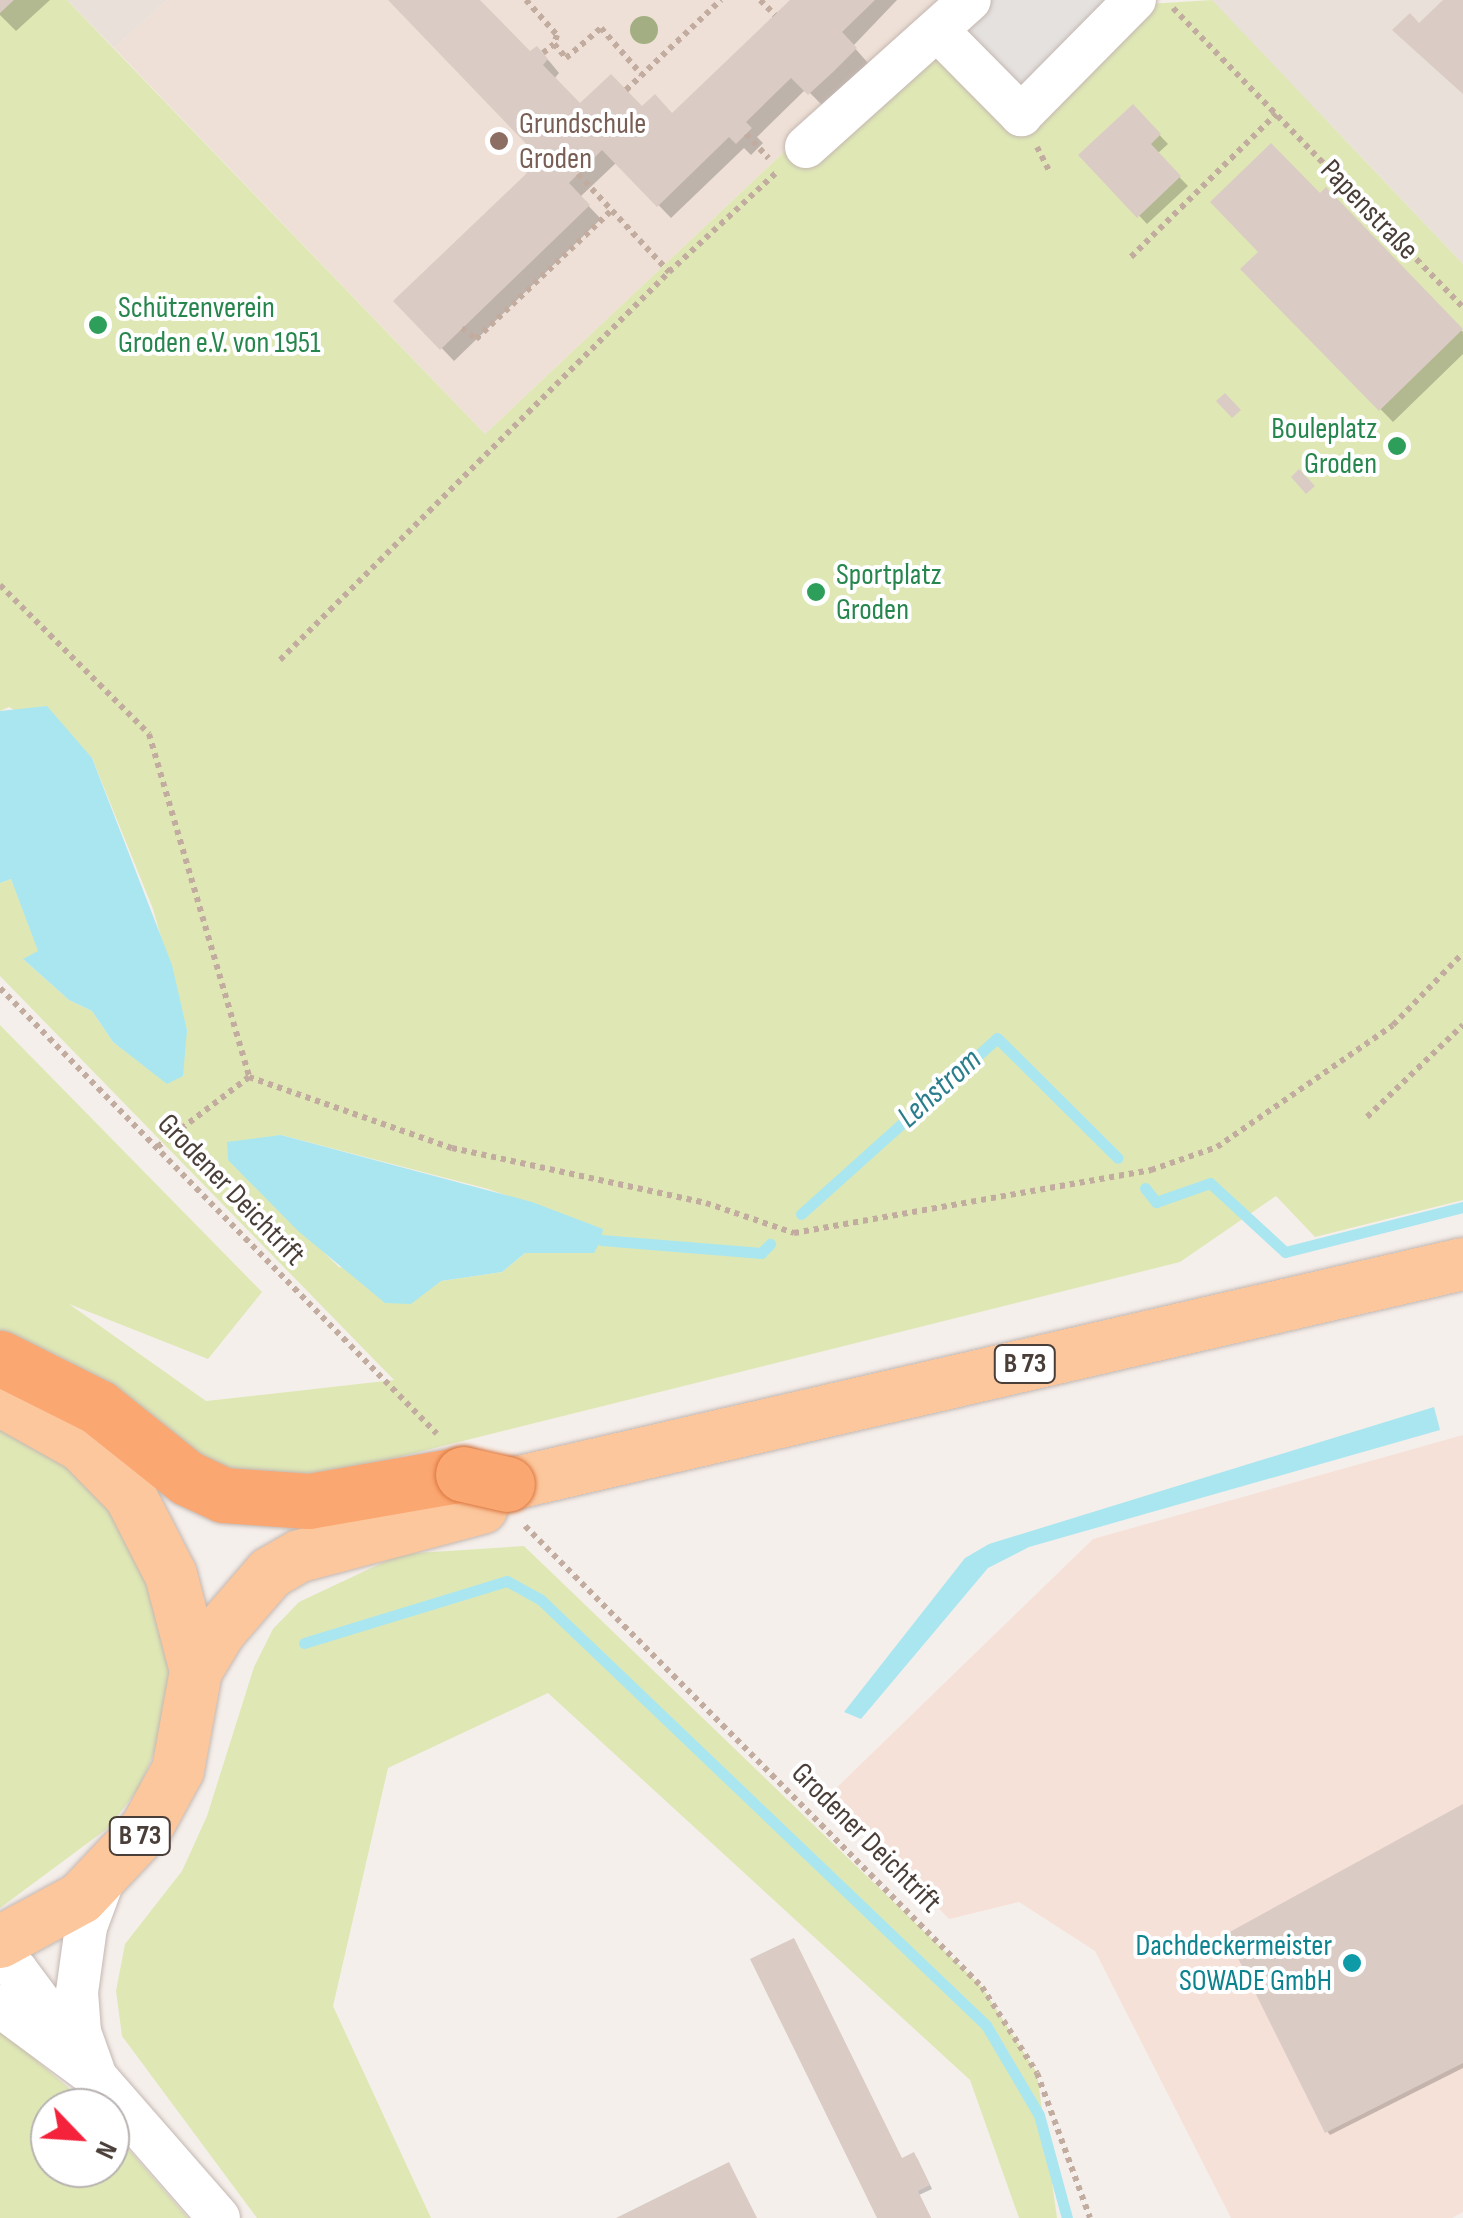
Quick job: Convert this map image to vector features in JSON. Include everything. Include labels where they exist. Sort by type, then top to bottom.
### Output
[{"type":"highway","points":[[0,1358],[98,1407],[187,1478],[222,1495],[359,1513],[463,1474],[497,1488]]},
{"type":"main road","name":"B 73","points":[[497,1488],[1463,1264]]},
{"type":"main road","name":"B 73","points":[[0,1400],[32,1413],[99,1460],[245,1519],[359,1513]]},
{"type":"main road","name":"B 73","points":[[99,1460],[160,1546],[196,1671]]},
{"type":"main road","name":"B 73","points":[[0,1942],[52,1918],[102,1881],[146,1829],[178,1770],[196,1671],[220,1631],[270,1573],[359,1513]]},
{"type":"street","points":[[792,159],[970,0]]},
{"type":"street","points":[[938,30],[1021,115],[1135,0]]},
{"type":"street","points":[[96,2078],[80,2032],[77,1992],[86,1927],[102,1881]]},
{"type":"street","points":[[0,1958],[32,1988],[96,2078],[218,2218]]},
{"type":"street","points":[[0,2006],[96,2078]]},
{"type":"path","points":[[526,0],[557,35],[554,44],[543,53]]},
{"type":"path","points":[[626,90],[722,0]]},
{"type":"path","points":[[760,0],[775,15]]},
{"type":"path","name":"Papenstraße","points":[[1165,0],[1463,307]]},
{"type":"path","points":[[554,44],[566,58],[601,28],[642,75]]},
{"type":"path","points":[[1131,257],[1276,114]]},
{"type":"path","points":[[280,660],[669,272],[792,159],[746,134]]},
{"type":"path","points":[[578,174],[669,272]]},
{"type":"path","points":[[462,328],[476,339],[612,210]]},
{"type":"path","points":[[0,585],[149,734],[249,1077]]},
{"type":"path","points":[[249,1077],[452,1148],[706,1203],[794,1233],[1151,1170],[1217,1147],[1394,1025],[1463,952]]},
{"type":"path","name":"Grodener Deichtrift","points":[[0,988],[428,1425]]},
{"type":"path","points":[[1367,1117],[1463,1025]]},
{"type":"path","points":[[156,1147],[249,1077]]},
{"type":"path","name":"Grodener Deichtrift","points":[[538,1539],[982,1987],[1037,2074],[1090,2218]]},
{"type":"shaded area","points":[[67,0],[167,0],[114,48]]},
{"type":"shaded area","name":"Grundschule Groden","points":[[167,0],[945,0],[485,434],[114,48]]},
{"type":"shaded area","points":[[970,0],[1135,0],[1021,115],[937,30]]},
{"type":"shaded area","points":[[1210,0],[1463,0],[1463,264],[1350,145]]},
{"type":"shaded area","points":[[1463,1435],[1463,2212],[1452,2218],[1231,2218],[1095,1951],[1019,1902],[949,1919],[828,1796],[1093,1539]]},
{"type":"green space","points":[[0,0],[67,0],[485,434],[926,18],[1212,0],[1463,264],[1463,1200],[1315,1237],[1276,1196],[1180,1262],[319,1477],[225,1472],[100,1381],[57,1355],[0,1334],[0,1025],[262,1292],[208,1359],[69,1304],[206,1401],[394,1380],[0,976],[0,883],[11,879],[39,951],[24,960],[69,1000],[92,1011],[113,1042],[167,1083],[187,1030],[153,909],[92,758],[9,707],[0,711]],"holes":[[[281,1135],[488,1189],[603,1230],[557,1251],[525,1253],[502,1272],[441,1281],[339,1267],[268,1198]]]},
{"type":"green space","points":[[0,1418],[72,1457],[149,1561],[171,1680],[166,1725],[139,1788],[108,1828],[0,1908]]},
{"type":"green space","points":[[524,1546],[982,1987],[1037,2073],[1057,2218],[1019,2218],[970,2080],[548,1693],[388,1768],[333,2006],[431,2218],[257,2218],[122,2036],[116,1991],[125,1944],[182,1871],[207,1816],[254,1667],[273,1629],[299,1602],[401,1554]]},
{"type":"green space","points":[[0,2029],[69,2088],[30,2088],[30,2188],[130,2188],[130,2151],[188,2218],[0,2218]]},
{"type":"water","points":[[47,706],[92,758],[172,965],[187,1030],[183,1076],[167,1084],[113,1042],[92,1011],[69,1000],[23,959],[38,951],[11,879],[0,883],[0,711]]},
{"type":"water","points":[[281,1135],[532,1202],[603,1229],[601,1240],[594,1253],[525,1253],[502,1272],[441,1281],[411,1304],[385,1303],[298,1231],[228,1160],[227,1142]]},
{"type":"water","points":[[1434,1407],[1440,1430],[1029,1547],[988,1568],[861,1719],[844,1712],[965,1558],[989,1544]]},
{"type":"building","points":[[0,0],[14,0],[0,13]]},
{"type":"building","points":[[388,0],[480,0],[530,51],[537,46],[548,59],[543,65],[580,103],[611,74],[642,106],[655,94],[672,113],[790,0],[875,0],[842,32],[857,48],[833,72],[808,95],[791,78],[746,122],[752,128],[736,144],[729,137],[657,207],[602,150],[569,183],[590,205],[440,350],[393,301],[527,173],[517,162],[531,149]]},
{"type":"building","points":[[1443,0],[1463,0],[1463,94],[1392,30],[1410,13],[1419,23]]},
{"type":"building","points":[[1133,104],[1161,134],[1151,144],[1181,176],[1137,218],[1078,155]]},
{"type":"building","points":[[1271,143],[1320,193],[1326,187],[1463,329],[1379,411],[1240,269],[1258,252],[1210,202]]},
{"type":"building","points":[[1225,393],[1241,410],[1232,418],[1216,401]]},
{"type":"building","points":[[1299,469],[1315,486],[1306,494],[1291,477]]},
{"type":"building","name":"Dachdeckermeister SOWADE GmbH","points":[[1463,1804],[1463,2063],[1325,2133],[1226,1934]]},
{"type":"building","points":[[794,1938],[902,2158],[914,2152],[930,2185],[918,2191],[931,2218],[877,2218],[750,1959]]},
{"type":"building","points":[[729,2162],[757,2218],[616,2218]]},
{"type":"waterway","name":"Lehstrom","points":[[801,1214],[997,1038],[1118,1158]]},
{"type":"waterway","name":"Lehstrom","points":[[1145,1188],[1156,1202],[1210,1183],[1285,1252],[1463,1207]]},
{"type":"waterway","name":"Lehstrom","points":[[601,1240],[761,1253],[770,1244]]},
{"type":"waterway","points":[[304,1643],[507,1581],[540,1599],[986,2025],[1039,2115],[1067,2218]]},
{"type":"place","name":"Grundschule Groden","points":[[499,141]]},
{"type":"place","name":"Schützenverein Groden e.V. von 1951","points":[[98,325]]},
{"type":"place","name":"Bouleplatz Groden","points":[[1397,446]]},
{"type":"place","name":"Sportplatz Groden","points":[[816,592]]},
{"type":"place","name":"Dachdeckermeister SOWADE GmbH","points":[[1352,1963]]}]
